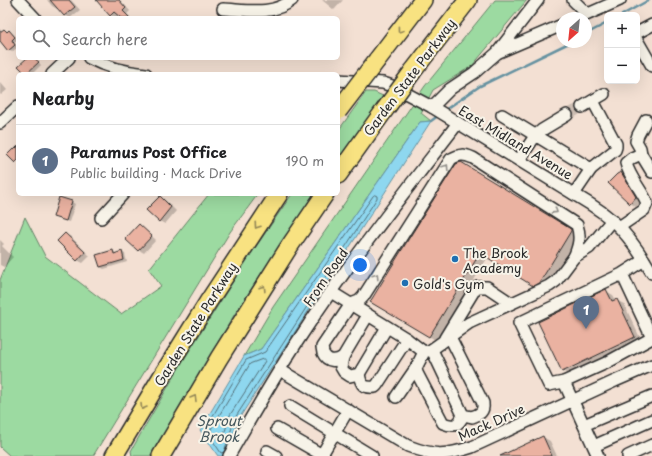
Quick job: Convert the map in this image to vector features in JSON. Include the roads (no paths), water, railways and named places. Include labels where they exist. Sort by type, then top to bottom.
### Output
[{"type":"highway","points":[[340,109],[423,0]]},
{"type":"highway","name":"Garden State Parkway","points":[[340,172],[413,71],[468,0]]},
{"type":"highway","name":"Garden State Parkway","points":[[117,455],[208,302],[278,196]]},
{"type":"highway","points":[[161,456],[238,327],[324,196]]},
{"type":"street","points":[[18,0],[33,16]]},
{"type":"street","points":[[223,10],[265,11],[281,7],[292,0]]},
{"type":"street","points":[[434,103],[450,89],[474,73],[496,54],[538,0]]},
{"type":"street","points":[[573,0],[580,12]]},
{"type":"street","points":[[591,12],[611,2]]},
{"type":"street","points":[[640,31],[652,25]]},
{"type":"street","points":[[496,54],[556,28]]},
{"type":"street","points":[[640,45],[652,66]]},
{"type":"street","points":[[54,72],[67,60]]},
{"type":"street","points":[[93,60],[121,70],[134,72]]},
{"type":"street","name":"East Midland Avenue","points":[[340,80],[383,83],[434,103],[447,117],[590,204],[616,224],[637,248],[652,273]]},
{"type":"street","points":[[582,108],[604,94]]},
{"type":"street","points":[[574,194],[591,169],[616,147],[616,144],[593,101]]},
{"type":"street","points":[[0,123],[16,108]]},
{"type":"street","points":[[502,115],[591,169]]},
{"type":"street","points":[[519,160],[535,136],[542,130],[567,116]]},
{"type":"street","points":[[650,122],[638,135],[636,141],[640,148],[641,154],[652,172]]},
{"type":"street","name":"From Road","points":[[230,453],[300,337],[331,292],[396,203],[458,123]]},
{"type":"street","points":[[574,257],[589,248],[616,224],[644,210],[647,203],[644,195],[627,169],[626,163],[632,158],[641,154]]},
{"type":"street","points":[[343,357],[338,361],[333,361],[327,358],[323,353],[322,347],[351,304],[359,301],[363,297],[451,159],[458,155],[466,155],[473,158],[578,225],[580,241],[574,257],[556,281],[549,286],[469,323],[427,351],[396,397]]},
{"type":"street","points":[[101,218],[121,196]]},
{"type":"street","points":[[622,274],[652,338],[606,363],[564,382],[549,384],[519,323],[622,274],[644,260]]},
{"type":"street","points":[[446,339],[478,287],[486,287],[511,303]]},
{"type":"street","points":[[331,292],[434,354],[463,415],[461,421],[456,425],[443,423],[417,373],[416,368]]},
{"type":"street","points":[[359,374],[350,376],[344,372],[341,366],[343,357],[368,315]]},
{"type":"street","points":[[388,327],[359,374],[362,384],[375,388],[407,339]]},
{"type":"street","points":[[446,339],[483,403],[483,408],[480,413],[472,417],[463,415]]},
{"type":"street","points":[[606,363],[615,381]]},
{"type":"street","name":"Mack Drive","points":[[280,370],[408,446],[433,455],[464,452],[573,400],[652,365]]},
{"type":"street","points":[[564,382],[596,451],[652,420]]},
{"type":"street","points":[[584,425],[652,396]]},
{"type":"street","points":[[290,406],[372,456]]},
{"type":"street","points":[[277,429],[322,456],[348,410]]},
{"type":"street","points":[[396,439],[410,456]]},
{"type":"street","points":[[628,456],[652,445]]},
{"type":"water","name":"Sprout Brook","points":[[431,121],[238,420],[227,454],[229,456],[218,456],[200,430],[244,356],[261,349],[420,122]]},
{"type":"waterway","name":"Sprout Brook","points":[[627,12],[649,0]]},
{"type":"waterway","name":"Sprout Brook","points":[[592,31],[604,25]]},
{"type":"waterway","name":"Sprout Brook","points":[[445,110],[480,86],[559,48]]},
{"type":"waterway","name":"Sprout Brook","points":[[431,121],[439,115]]},
{"type":"tunnel","points":[[567,115],[582,107]]},
{"type":"place","name":"The Brook Academy","points":[[455,259]]},
{"type":"place","name":"Gold's Gym","points":[[405,283]]},
{"type":"place","name":"Paramus Post Office","points":[[586,329]]}]
